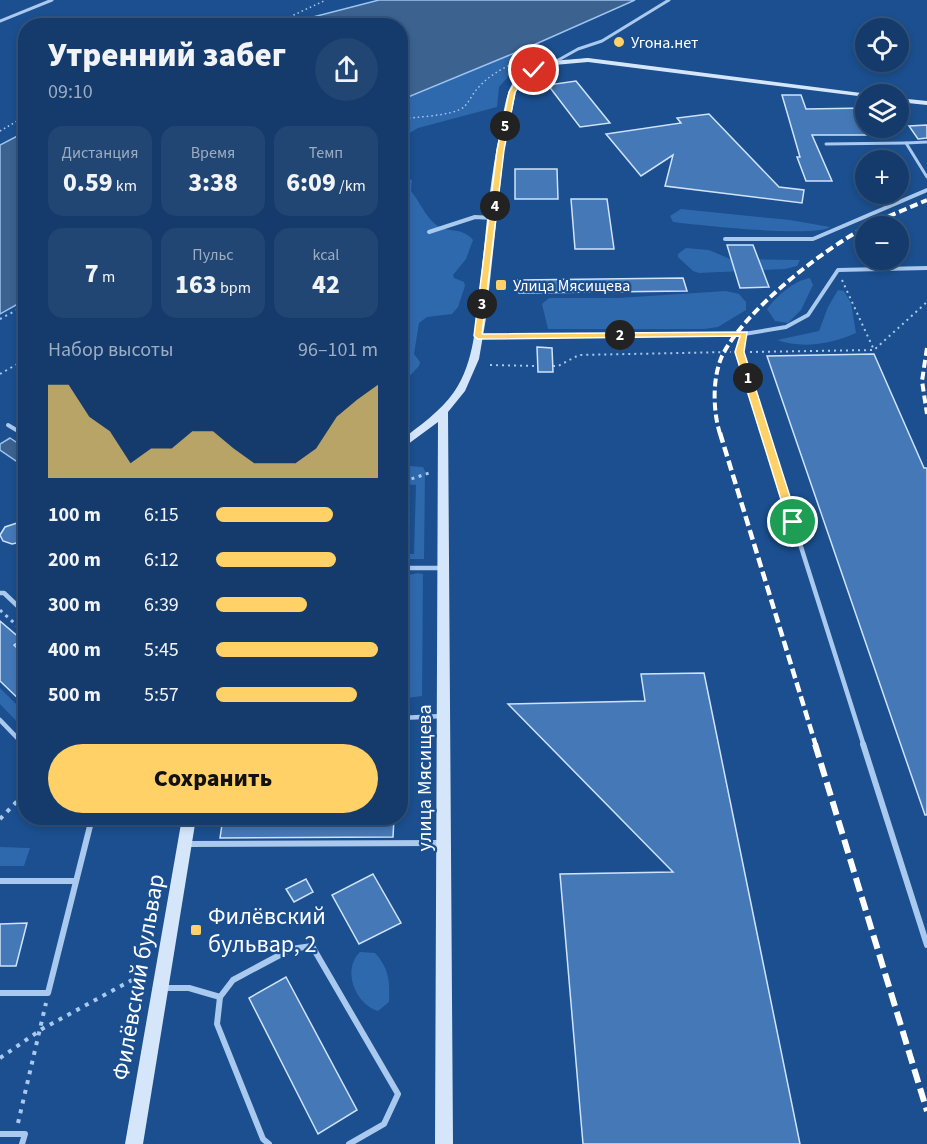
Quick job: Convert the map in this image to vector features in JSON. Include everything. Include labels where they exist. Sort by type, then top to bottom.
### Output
[{"type":"street","points":[[408,440],[443,412],[460,391],[468,376],[478,336],[494,218],[500,150],[512,92],[522,77],[553,63],[574,60],[601,61],[855,94]]},
{"type":"street","points":[[909,101],[927,103]]},
{"type":"street","name":"улица Мясищева","points":[[443,412],[444,1144]]},
{"type":"street","name":"Филёвский бульвар","points":[[134,1144],[188,825]]},
{"type":"lane","points":[[0,21],[52,0]]},
{"type":"lane","points":[[553,63],[578,49],[602,41],[669,0]]},
{"type":"lane","points":[[906,142],[927,177]]},
{"type":"lane","points":[[826,144],[927,142]]},
{"type":"lane","points":[[725,239],[813,239],[927,190]]},
{"type":"lane","points":[[429,232],[475,217],[494,218]]},
{"type":"lane","points":[[478,336],[744,334],[786,327],[808,315],[838,270],[927,268]]},
{"type":"lane","points":[[744,334],[740,352],[927,945]]},
{"type":"lane","points":[[8,425],[18,431]]},
{"type":"lane","points":[[408,568],[442,568]]},
{"type":"lane","points":[[0,593],[4,593],[18,606]]},
{"type":"lane","points":[[408,718],[443,716]]},
{"type":"lane","points":[[0,720],[18,739]]},
{"type":"lane","points":[[0,993],[48,993],[90,825]]},
{"type":"lane","points":[[184,844],[444,843]]},
{"type":"lane","points":[[0,881],[75,881]]},
{"type":"lane","points":[[269,1144],[263,1139],[218,1024],[220,997],[233,981],[291,949],[312,946],[398,1094],[384,1124],[349,1144]]},
{"type":"lane","points":[[160,988],[189,988],[220,997]]},
{"type":"lane","points":[[0,1134],[25,1134],[22,1144]]},
{"type":"path","points":[[287,18],[326,0]]},
{"type":"path","points":[[408,118],[447,113],[464,107],[473,90],[486,78],[522,60],[538,56]]},
{"type":"path","points":[[0,130],[18,120]]},
{"type":"path","points":[[838,270],[874,350]]},
{"type":"path","points":[[553,366],[558,366],[579,355],[874,350],[927,302]]},
{"type":"path","points":[[0,319],[18,309]]},
{"type":"path","points":[[0,374],[18,364]]},
{"type":"path","points":[[490,365],[538,366]]},
{"type":"path","points":[[408,480],[431,472]]},
{"type":"path","points":[[0,610],[18,627]]},
{"type":"path","points":[[0,819],[18,800]]},
{"type":"path","points":[[0,1058],[42,1029],[132,980]]},
{"type":"path","points":[[15,1134],[42,1029],[48,993]]},
{"type":"path","points":[[115,1075],[131,1074]]},
{"type":"shaded area","points":[[379,0],[635,0],[408,97],[408,18],[309,18]]},
{"type":"shaded area","points":[[529,47],[553,55],[516,68],[499,87],[497,107],[418,128],[408,134],[408,97]]},
{"type":"shaded area","points":[[18,136],[18,304],[0,314],[0,145]]},
{"type":"shaded area","points":[[408,179],[412,180],[411,191],[434,223],[443,228],[464,233],[473,240],[466,259],[453,275],[454,278],[464,282],[465,286],[458,307],[452,314],[427,317],[419,323],[414,354],[420,362],[408,378]]},
{"type":"shaded area","points":[[681,209],[790,220],[830,227],[820,230],[781,231],[673,222],[670,216]]},
{"type":"shaded area","points":[[686,248],[709,250],[730,259],[800,260],[797,266],[785,269],[699,273],[693,271],[678,257],[678,254]]},
{"type":"shaded area","points":[[810,278],[813,285],[801,310],[788,323],[775,321],[767,309],[771,304],[792,286]]},
{"type":"shaded area","points":[[838,290],[844,291],[851,303],[856,333],[837,340],[807,345],[777,340],[819,331],[828,307]]},
{"type":"shaded area","points":[[726,291],[739,294],[746,302],[746,310],[718,327],[704,329],[548,329],[542,304],[549,298],[618,298]]},
{"type":"shaded area","points":[[10,438],[18,443],[18,462],[0,450],[0,444]]},
{"type":"shaded area","points":[[408,466],[423,467],[425,471],[424,559],[408,559],[408,554],[414,554],[416,485],[408,484]]},
{"type":"shaded area","points":[[423,574],[422,696],[408,698],[408,575]]},
{"type":"shaded area","points":[[0,688],[18,706],[18,723],[0,704]]},
{"type":"shaded area","points":[[0,847],[30,848],[24,866],[0,866]]},
{"type":"shaded area","points":[[360,952],[375,953],[388,976],[389,1002],[378,1011],[363,1002],[354,986],[352,968],[354,959]]},
{"type":"building","points":[[576,81],[610,123],[580,127],[548,85]]},
{"type":"building","points":[[782,95],[801,95],[806,109],[855,108],[855,135],[812,135],[832,181],[806,181],[797,157],[800,157]]},
{"type":"building","points":[[709,114],[779,187],[804,190],[802,203],[665,186],[673,155],[641,176],[606,134],[681,123],[677,118]]},
{"type":"building","points":[[927,125],[927,138],[918,139],[909,126]]},
{"type":"building","points":[[515,169],[557,169],[558,199],[515,199]]},
{"type":"building","points":[[571,199],[607,199],[614,249],[575,249]]},
{"type":"building","points":[[727,245],[753,245],[769,287],[740,288]]},
{"type":"building","points":[[683,278],[687,291],[519,293],[518,280]]},
{"type":"building","points":[[537,347],[552,348],[553,372],[538,372]]},
{"type":"building","points":[[874,354],[924,468],[927,468],[927,815],[925,815],[767,356]]},
{"type":"building","points":[[18,523],[18,543],[12,544],[3,541],[0,535],[5,527]]},
{"type":"building","points":[[0,621],[18,637],[18,642],[14,645],[18,649],[18,698],[0,681]]},
{"type":"building","points":[[704,673],[800,1144],[583,1144],[560,874],[673,872],[508,704],[645,701],[641,674]]},
{"type":"building","points":[[222,825],[394,825],[393,837],[220,838]]},
{"type":"building","points":[[373,874],[401,923],[359,944],[332,895]]},
{"type":"building","points":[[306,879],[313,892],[294,902],[286,889]]},
{"type":"building","points":[[27,923],[16,966],[0,966],[0,924]]},
{"type":"building","points":[[286,977],[357,1110],[318,1134],[249,998]]},
{"type":"railway","points":[[889,216],[927,200]]},
{"type":"railway","points":[[720,434],[715,405],[716,375],[722,356],[733,338],[766,301],[786,283],[855,233]]},
{"type":"railway","points":[[927,348],[922,381],[927,414]]},
{"type":"railway","points":[[720,433],[816,746]]},
{"type":"railway","points":[[815,744],[927,1111]]},
{"type":"place","name":"Угона.нет","points":[[619,42]]},
{"type":"place","name":"Улица Мясищева","points":[[501,285]]},
{"type":"place","name":"Филёвский бульвар, 2","points":[[196,930]]},
{"type":"route","points":[[534,70],[522,77],[512,92],[500,150],[494,218],[478,336],[744,334],[740,352],[793,522]]}]
